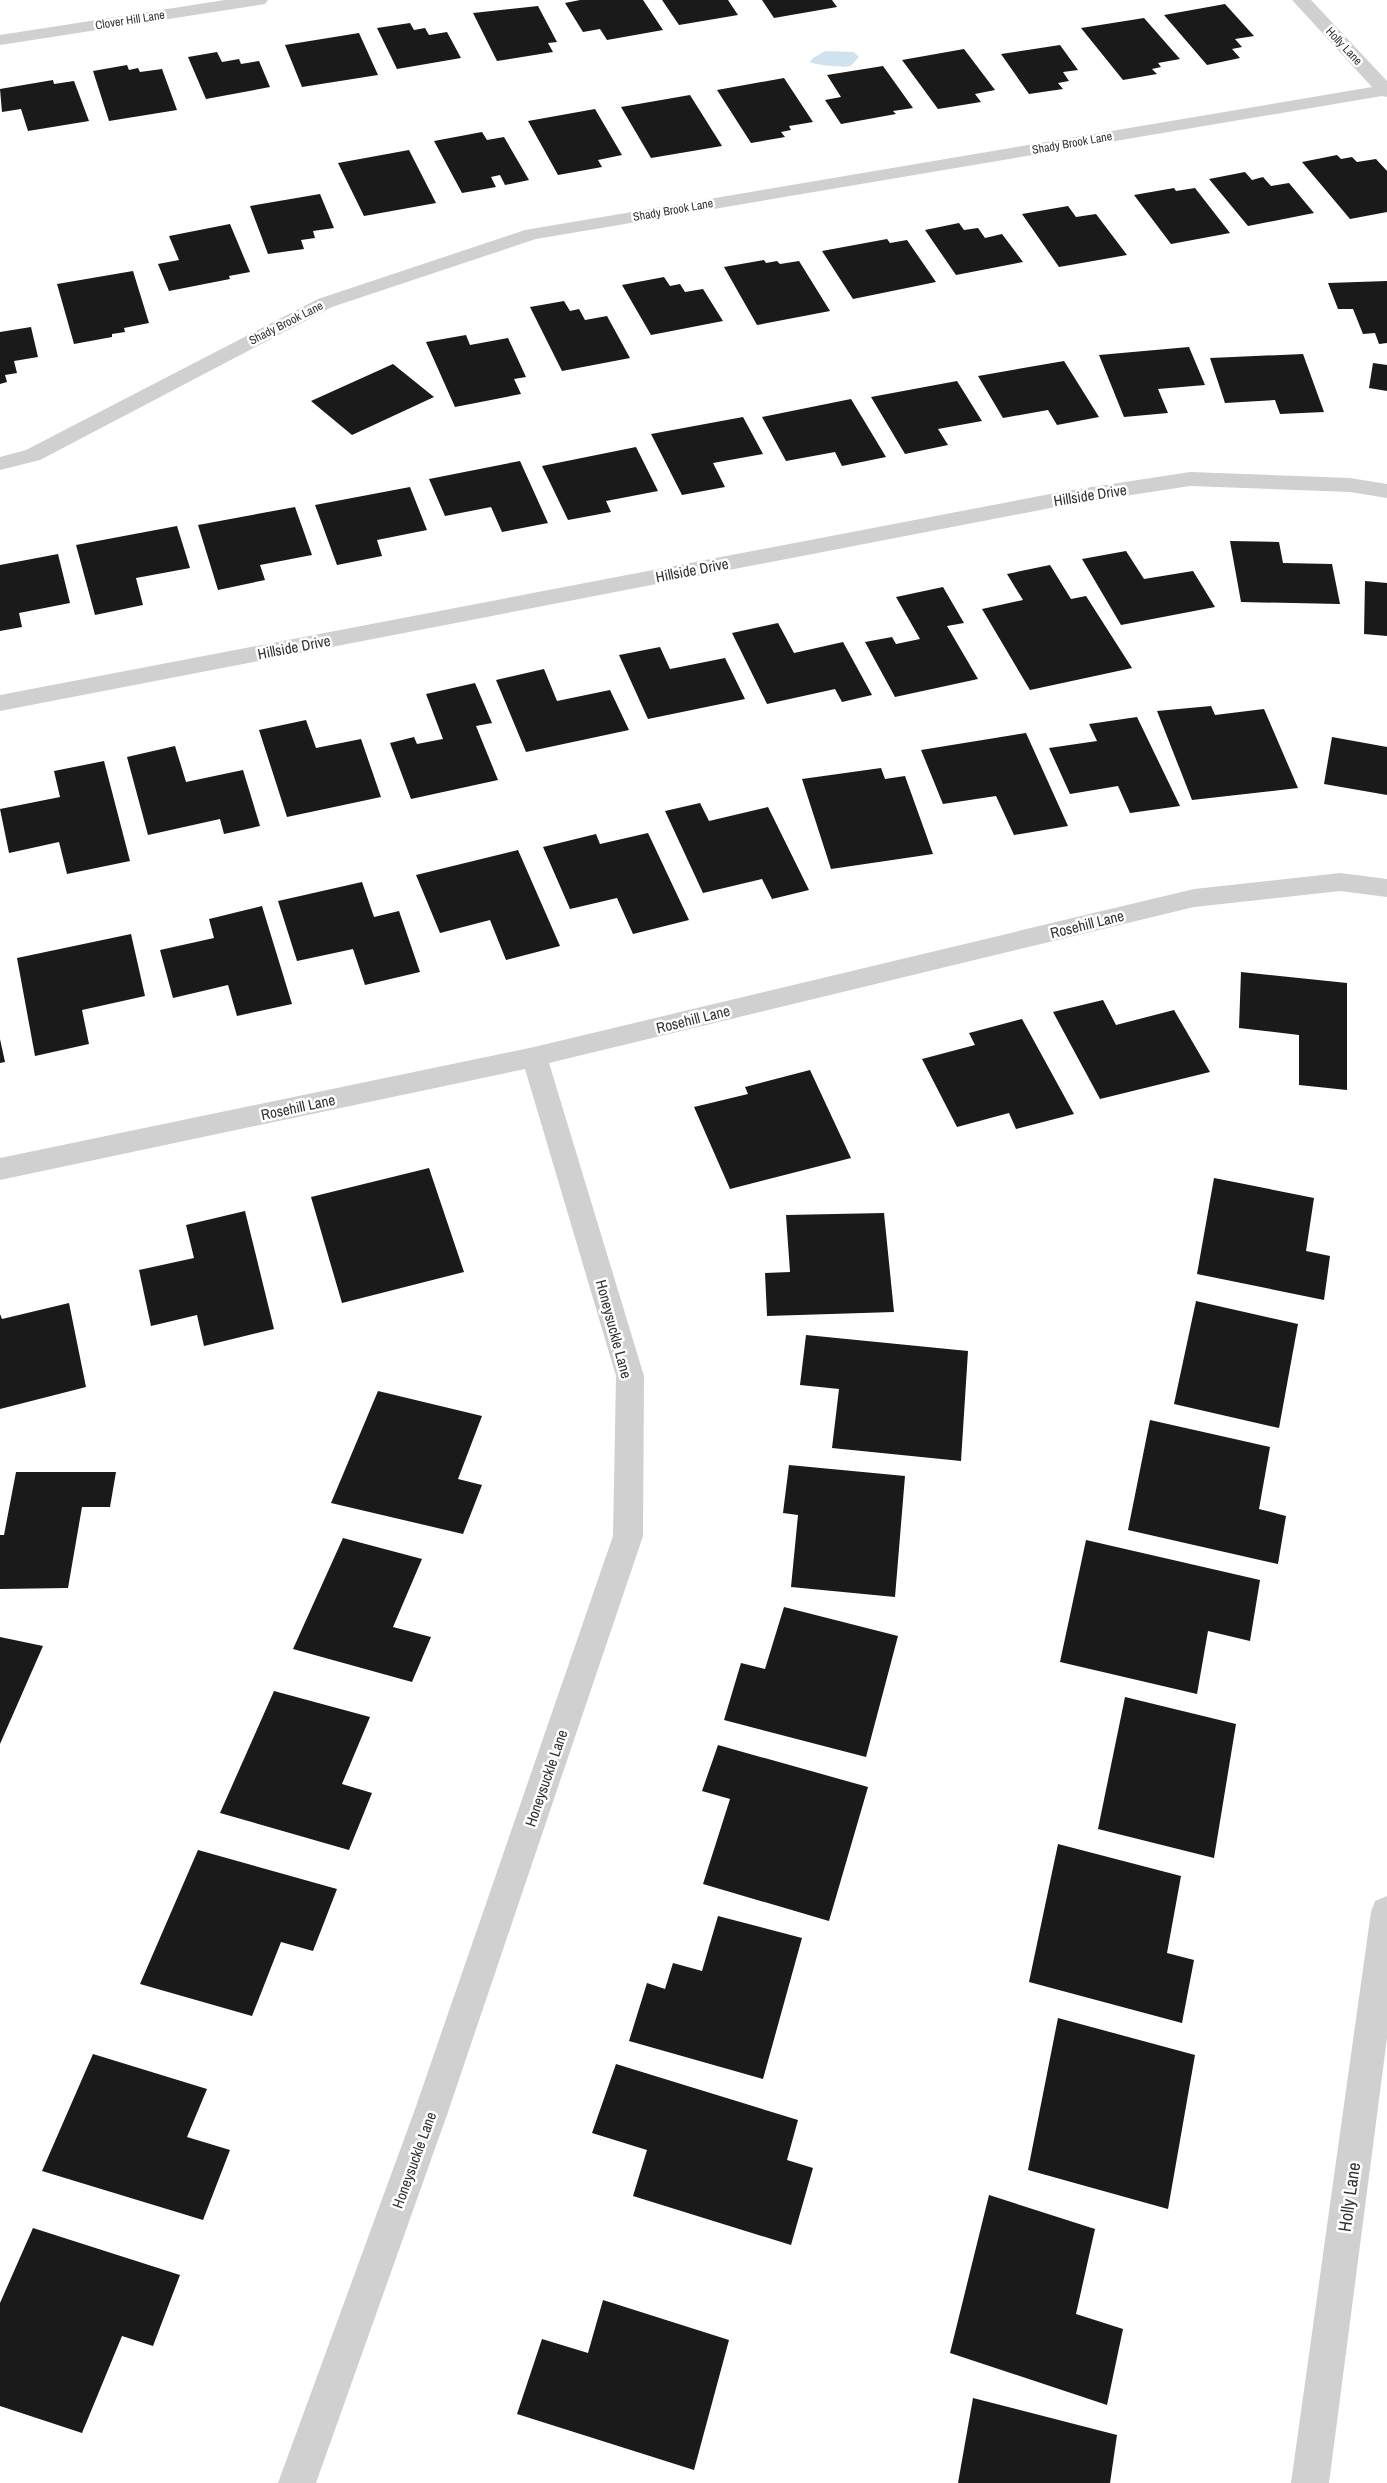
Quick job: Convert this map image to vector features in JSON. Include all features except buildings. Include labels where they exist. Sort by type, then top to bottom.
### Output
[{"type":"street","name":"Clover Hill Lane","points":[[0,40],[259,0]]},
{"type":"street","name":"Holly Lane","points":[[1301,0],[1386,91]]},
{"type":"street","name":"Shady Brook Lane","points":[[0,464],[33,455],[325,303],[532,234],[1386,91]]},
{"type":"street","name":"Hillside Drive","points":[[0,703],[1066,498],[1190,479],[1350,485],[1387,491]]},
{"type":"street","name":"Rosehill Lane","points":[[0,1169],[534,1057],[1194,898],[1340,882],[1387,888]]},
{"type":"street","name":"Honeysuckle Lane","points":[[297,2483],[431,2112],[628,1536],[630,1376],[534,1057]]},
{"type":"street","name":"Holly Lane","points":[[1310,2483],[1387,1912]]},
{"type":"water","points":[[825,51],[854,52],[859,57],[847,67],[810,62]]}]
